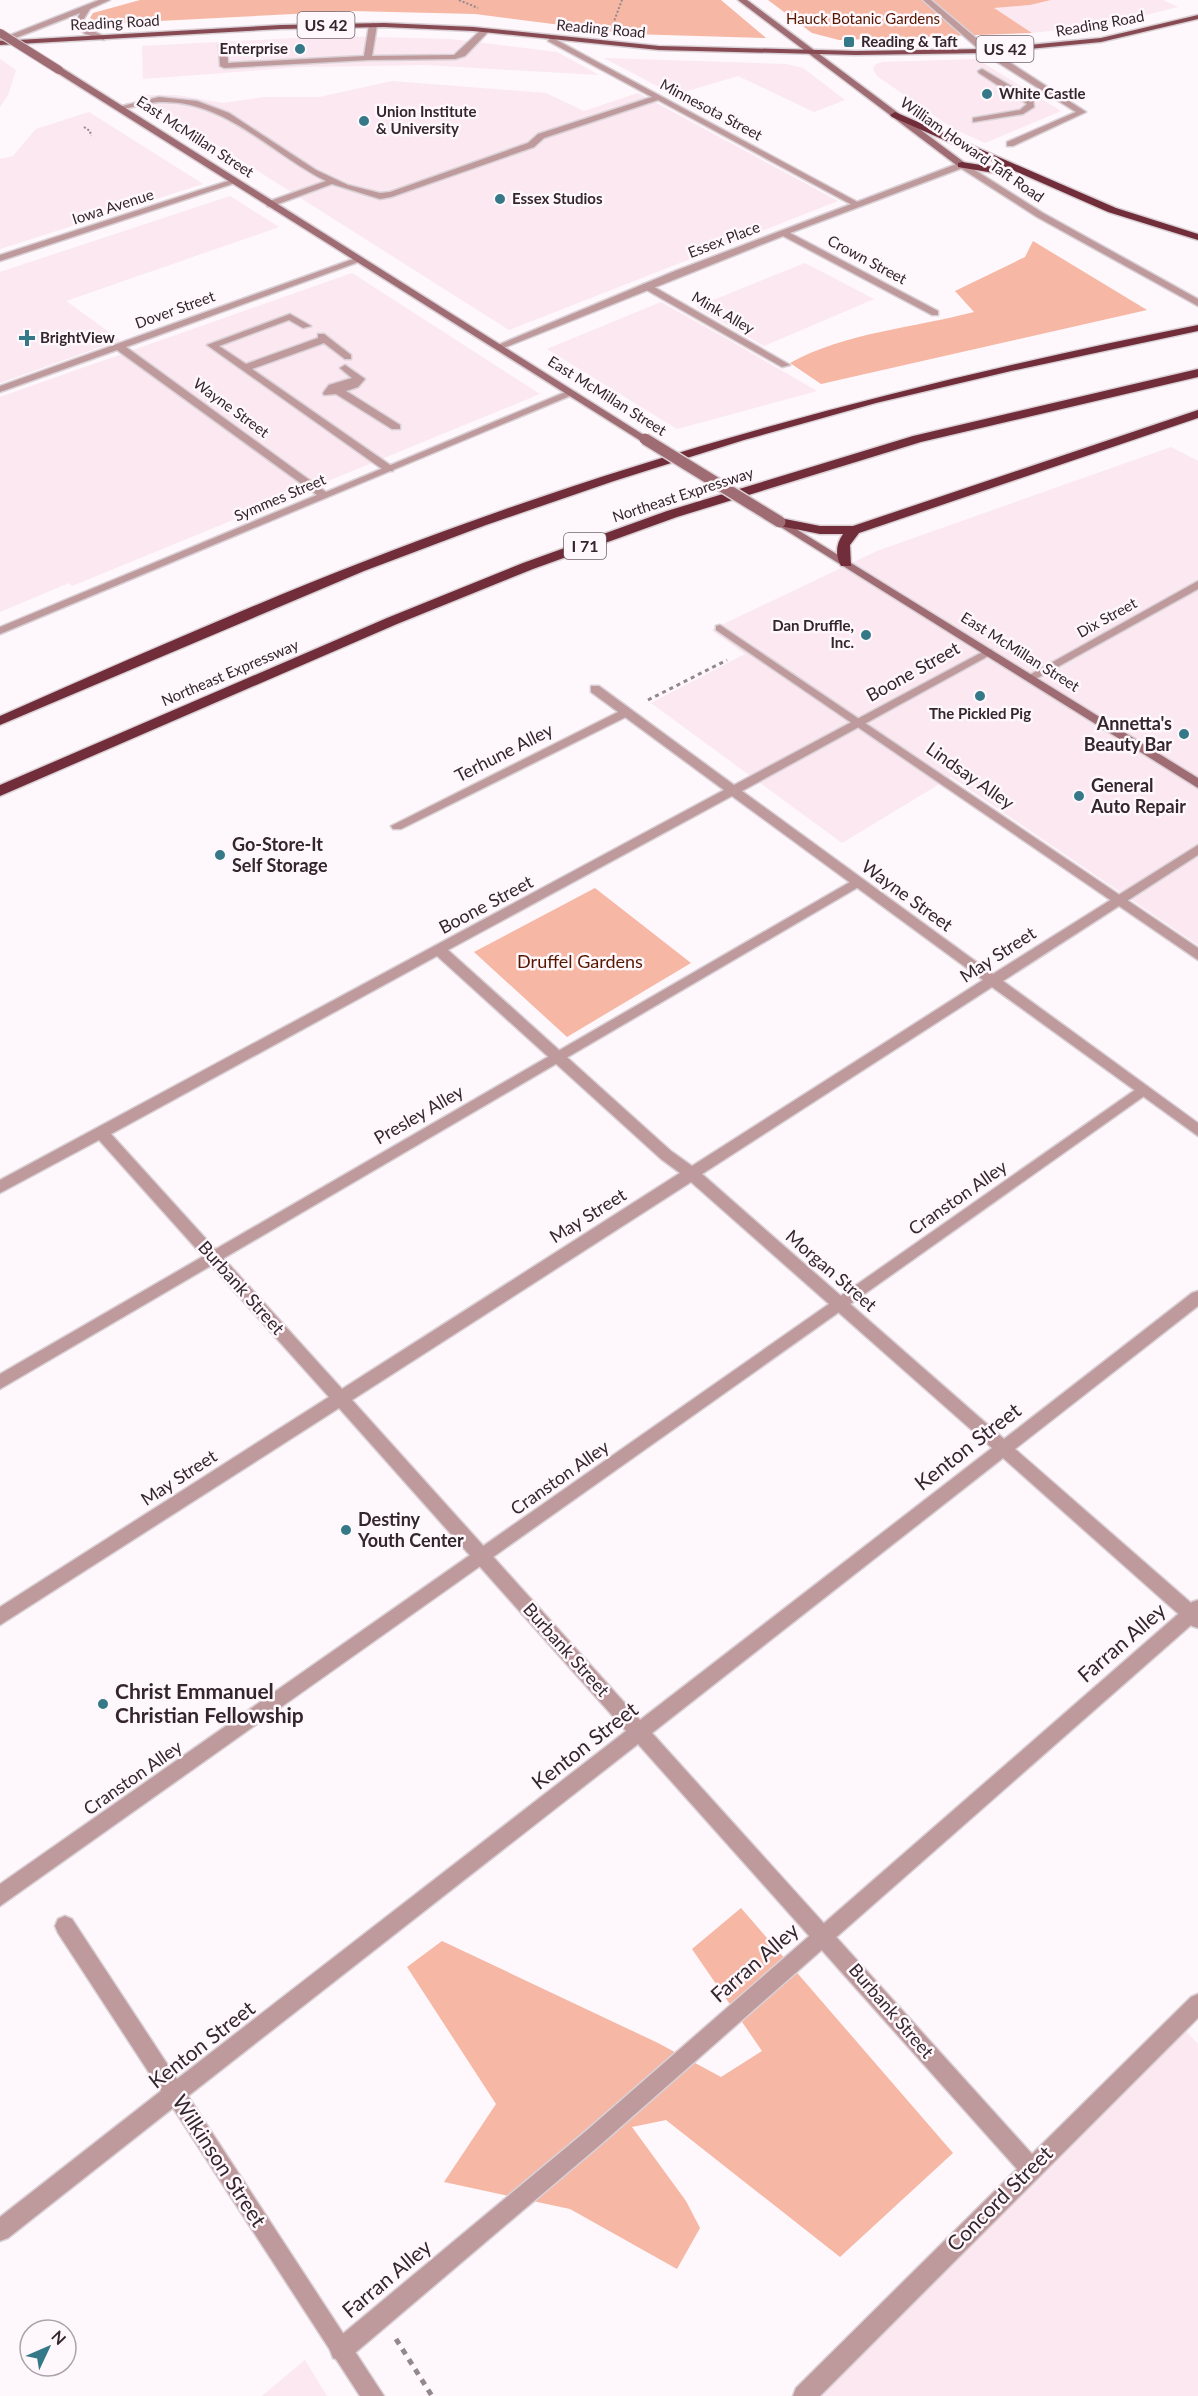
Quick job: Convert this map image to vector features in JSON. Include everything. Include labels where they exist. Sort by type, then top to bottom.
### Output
[{"type":"highway","points":[[895,115],[1032,177],[1138,220],[1198,237]]},
{"type":"highway","points":[[962,165],[1032,177]]},
{"type":"highway","points":[[0,721],[356,570],[480,522],[657,463],[751,434],[897,394],[1071,354],[1198,328]]},
{"type":"highway","name":"Northeast Expressway","points":[[0,791],[392,621],[528,566],[672,514],[917,439],[1198,373]]},
{"type":"highway","points":[[780,522],[820,530],[854,530],[1198,414]]},
{"type":"highway","points":[[846,563],[842,546],[844,538],[854,530]]},
{"type":"main road","name":"William Howard Taft Road","points":[[742,0],[962,165]]},
{"type":"main road","name":"Reading Road","points":[[0,43],[373,25],[485,31],[659,48],[810,52],[986,51],[1101,40],[1198,17]]},
{"type":"main road","name":"East McMillan Street","points":[[0,33],[234,182],[1198,784]]},
{"type":"street","points":[[0,43],[106,0]]},
{"type":"street","points":[[927,0],[986,51],[1082,112],[1010,144]]},
{"type":"street","points":[[88,6],[78,22],[88,32],[101,38]]},
{"type":"street","points":[[368,58],[373,25]]},
{"type":"street","points":[[223,45],[224,66],[368,58],[455,57],[462,54],[485,31]]},
{"type":"street","name":"Minnesota Street","points":[[551,39],[656,98],[858,205]]},
{"type":"street","points":[[976,120],[1023,112],[1031,105],[1030,101],[982,71]]},
{"type":"street","points":[[118,108],[146,99],[174,98],[220,110],[332,182],[382,196],[531,145],[541,136],[656,98]]},
{"type":"street","name":"Essex Place","points":[[498,347],[646,286],[962,165]]},
{"type":"street","name":"William Howard Taft Road","points":[[962,165],[1040,215],[1198,303]]},
{"type":"street","name":"Iowa Avenue","points":[[0,258],[234,182]]},
{"type":"street","points":[[270,204],[332,182]]},
{"type":"street","name":"Crown Street","points":[[785,234],[935,313]]},
{"type":"street","name":"Dover Street","points":[[0,389],[359,260]]},
{"type":"street","name":"Mink Alley","points":[[646,286],[785,365]]},
{"type":"street","points":[[306,326],[290,317],[212,345],[389,469]]},
{"type":"street","points":[[245,368],[323,338],[348,357]]},
{"type":"street","name":"Wayne Street","points":[[118,346],[325,496]]},
{"type":"street","points":[[345,368],[360,379],[333,387],[328,393],[339,391],[396,427]]},
{"type":"street","name":"Symmes Street","points":[[0,631],[572,393]]},
{"type":"street","name":"Dix Street","points":[[1030,678],[1198,584]]},
{"type":"street","name":"Lindsay Alley","points":[[720,628],[1198,956]]},
{"type":"street","name":"Boone Street","points":[[0,1187],[988,652]]},
{"type":"street","name":"Wayne Street","points":[[595,689],[1198,1131]]},
{"type":"street","name":"Terhune Alley","points":[[397,826],[626,712]]},
{"type":"street","name":"May Street","points":[[0,1617],[1198,849]]},
{"type":"street","name":"Presley Alley","points":[[0,1382],[857,882]]},
{"type":"street","name":"Morgan Street","points":[[439,950],[666,1155],[692,1174],[1003,1448],[1196,1614]]},
{"type":"street","name":"Cranston Alley","points":[[0,1896],[1142,1090]]},
{"type":"street","name":"Burbank Street","points":[[101,1132],[824,1935],[1030,2168]]},
{"type":"street","name":"Kenton Street","points":[[0,2230],[1198,1297]]},
{"type":"street","name":"Farran Alley","points":[[342,2349],[593,2138],[1196,1614]]},
{"type":"street","name":"Wilkinson Street","points":[[65,1926],[373,2396]]},
{"type":"street","name":"Concord Street","points":[[804,2396],[1030,2168],[1198,2004]]},
{"type":"path","points":[[609,34],[622,0]]},
{"type":"path","points":[[84,127],[90,131],[91,136]]},
{"type":"path","points":[[644,702],[732,658]]},
{"type":"path","points":[[381,2316],[432,2396]]},
{"type":"shaded area","points":[[1051,0],[1163,0],[1178,7],[1110,24],[1032,33],[993,8],[1030,5]]},
{"type":"shaded area","points":[[333,36],[451,39],[557,52],[599,75],[425,65],[301,67],[143,79],[142,46]]},
{"type":"shaded area","points":[[604,58],[786,64],[803,68],[845,100],[814,112],[738,76],[674,95]]},
{"type":"shaded area","points":[[0,59],[16,70],[8,95],[0,107]]},
{"type":"shaded area","points":[[977,59],[1061,111],[985,143],[952,128],[877,76],[873,69],[876,64],[883,62]]},
{"type":"shaded area","points":[[392,81],[546,93],[584,111],[638,93],[838,201],[509,330],[138,95],[177,95],[223,103],[264,97],[320,97]]},
{"type":"shaded area","points":[[89,112],[203,184],[0,249],[0,159],[13,156],[36,129]]},
{"type":"shaded area","points":[[230,196],[279,227],[66,301],[120,340],[0,383],[0,272]]},
{"type":"shaded area","points":[[805,263],[874,299],[764,346],[696,307]]},
{"type":"shaded area","points":[[352,273],[540,394],[72,586],[69,583],[0,612],[0,397]]},
{"type":"shaded area","points":[[661,302],[817,391],[677,429],[547,349]]},
{"type":"shaded area","points":[[1171,447],[1198,461],[1198,945],[951,777],[842,843],[651,703],[745,654],[711,630],[877,551]]},
{"type":"shaded area","points":[[1179,2024],[1198,2044],[1198,2396],[804,2396]]},
{"type":"shaded area","points":[[305,2360],[327,2396],[262,2396]]},
{"type":"green space","points":[[140,0],[721,0],[766,38],[631,34],[475,14],[351,11],[101,24],[90,18],[93,13]]},
{"type":"green space","name":"Hauck Botanic Gardens","points":[[768,0],[1051,0],[1030,5],[994,8],[1032,33],[839,40],[812,33]]},
{"type":"green space","points":[[1033,241],[1147,310],[821,384],[790,363],[857,337],[974,312],[955,291],[1025,257]]},
{"type":"green space","name":"Druffel Gardens","points":[[595,888],[691,963],[567,1037],[474,952]]},
{"type":"green space","points":[[741,1908],[953,2153],[840,2257],[666,2120],[632,2127],[686,2201],[700,2228],[677,2269],[570,2209],[444,2182],[496,2104],[407,1967],[442,1941],[658,2043],[721,2077],[762,2051],[692,1949]]},
{"type":"place","name":"Reading & Taft","points":[[849,42]]},
{"type":"place","name":"Enterprise","points":[[300,49]]},
{"type":"place","name":"White Castle","points":[[987,94]]},
{"type":"place","name":"Union Institute & University","points":[[364,121]]},
{"type":"place","name":"Essex Studios","points":[[500,199]]},
{"type":"place","name":"BrightView","points":[[27,338]]},
{"type":"place","name":"Dan Druffle, Inc.","points":[[866,635]]},
{"type":"place","name":"The Pickled Pig","points":[[980,696]]},
{"type":"place","name":"Annetta's Beauty Bar","points":[[1184,734]]},
{"type":"place","name":"General Auto Repair","points":[[1079,796]]},
{"type":"place","name":"Go-Store-It Self Storage","points":[[220,855]]},
{"type":"place","name":"Destiny Youth Center","points":[[346,1530]]},
{"type":"place","name":"Christ Emmanuel Christian Fellowship","points":[[103,1704]]}]
